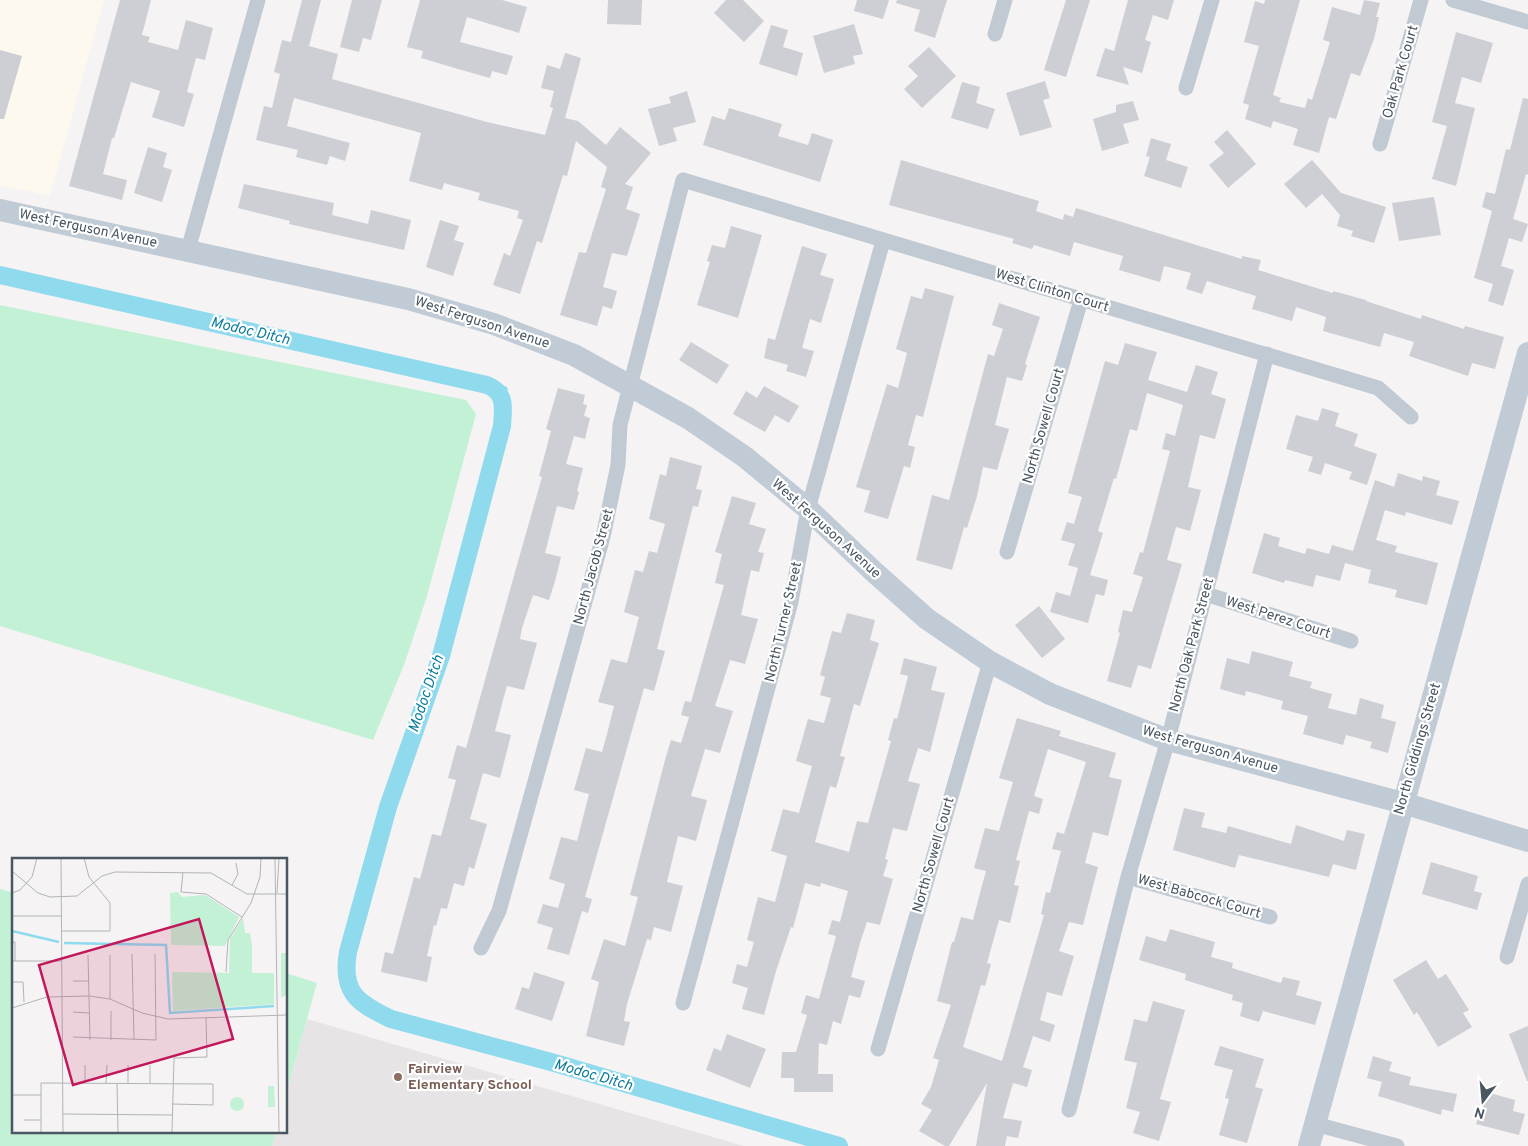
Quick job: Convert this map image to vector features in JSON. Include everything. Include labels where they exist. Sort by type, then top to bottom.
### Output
[{"type":"street","points":[[188,250],[258,0]]},
{"type":"street","points":[[995,34],[1005,0]]},
{"type":"street","points":[[1186,88],[1212,0]]},
{"type":"street","name":"Oak Park Court","points":[[1380,144],[1421,0]]},
{"type":"street","points":[[1454,0],[1528,22]]},
{"type":"street","name":"West Clinton Court","points":[[683,180],[1378,388],[1411,417]]},
{"type":"street","name":"North Jacob Street","points":[[481,948],[499,911],[603,537],[615,485],[620,425],[683,180]]},
{"type":"street","name":"West Ferguson Avenue","points":[[0,210],[408,299],[458,312],[574,355],[630,384],[688,418],[745,458],[808,509],[872,571],[927,619],[990,662],[1050,694],[1168,740],[1403,803],[1528,841]]},
{"type":"street","name":"North Turner Street","points":[[683,1003],[791,602],[808,509],[883,241]]},
{"type":"street","name":"North Sowell Court","points":[[1007,552],[1081,300]]},
{"type":"street","name":"North Giddings Street","points":[[1308,1146],[1528,353]]},
{"type":"street","name":"North Oak Park Street","points":[[1069,1110],[1128,878],[1168,740],[1267,354]]},
{"type":"street","name":"West Perez Court","points":[[1206,594],[1351,641]]},
{"type":"street","name":"North Sowell Court","points":[[878,1049],[990,662]]},
{"type":"street","name":"West Babcock Court","points":[[1128,878],[1270,917]]},
{"type":"street","points":[[1507,957],[1528,884]]},
{"type":"street","points":[[1315,1124],[1397,1146]]},
{"type":"shaded area","points":[[0,0],[104,0],[50,196],[0,185]]},
{"type":"shaded area","name":"Fairview Elementary School","points":[[307,1019],[744,1146],[272,1146],[275,1134],[288,1134],[288,1087]]},
{"type":"green space","points":[[0,305],[466,400],[476,414],[427,596],[404,665],[373,740],[0,626]]},
{"type":"green space","points":[[0,889],[12,892],[12,1134],[275,1134],[272,1146],[0,1146]]},
{"type":"green space","points":[[288,974],[317,983],[288,1087]]},
{"type":"building","points":[[120,0],[151,0],[142,35],[150,37],[148,42],[178,50],[186,20],[213,28],[205,60],[196,58],[187,92],[194,94],[184,127],[152,117],[160,91],[131,82],[114,138],[112,138],[103,174],[127,180],[122,200],[69,186]]},
{"type":"building","points":[[302,0],[321,0],[309,46],[338,54],[332,79],[487,122],[545,135],[553,108],[550,107],[554,91],[541,88],[547,65],[560,69],[565,53],[581,58],[565,118],[578,121],[606,145],[620,127],[651,153],[625,184],[633,187],[626,209],[640,214],[627,256],[612,253],[603,287],[617,291],[612,309],[603,306],[597,326],[560,315],[579,252],[586,253],[606,189],[601,187],[607,167],[576,141],[567,176],[563,175],[542,243],[537,241],[520,294],[493,285],[504,253],[510,256],[523,220],[517,218],[519,211],[478,200],[480,193],[444,183],[442,190],[409,181],[421,133],[294,98],[287,126],[350,143],[345,161],[330,156],[327,165],[296,157],[298,150],[256,140],[264,106],[272,108],[280,74],[274,72],[282,40],[291,42]]},
{"type":"building","points":[[352,0],[382,0],[371,40],[363,38],[359,52],[340,47]]},
{"type":"building","points":[[420,0],[502,0],[527,7],[519,33],[467,17],[460,42],[513,56],[507,75],[492,71],[490,78],[421,58],[423,51],[407,47]]},
{"type":"building","points":[[608,0],[642,0],[641,25],[607,24]]},
{"type":"building","points":[[726,0],[743,0],[764,21],[744,42],[714,13]]},
{"type":"building","points":[[857,0],[889,0],[883,19],[854,11]]},
{"type":"building","points":[[897,0],[947,0],[935,38],[914,31],[920,10],[896,3]]},
{"type":"building","points":[[1066,0],[1090,0],[1066,77],[1044,70]]},
{"type":"building","points":[[1128,0],[1174,0],[1168,20],[1153,15],[1145,40],[1151,42],[1142,73],[1123,67],[1129,85],[1096,76],[1105,48],[1114,51]]},
{"type":"building","points":[[1265,0],[1300,0],[1273,95],[1281,98],[1279,102],[1305,108],[1308,98],[1312,100],[1330,42],[1323,40],[1332,7],[1360,15],[1364,0],[1380,3],[1376,17],[1379,17],[1374,39],[1360,76],[1351,73],[1336,119],[1329,117],[1319,153],[1293,145],[1298,129],[1273,121],[1271,128],[1245,119],[1249,105],[1243,103],[1259,46],[1244,42],[1255,1],[1264,4]]},
{"type":"building","points":[[854,24],[863,54],[853,56],[855,64],[824,73],[813,36]]},
{"type":"building","points":[[771,25],[788,30],[783,47],[803,53],[797,76],[759,64]]},
{"type":"building","points":[[1456,32],[1493,43],[1481,83],[1462,77],[1455,103],[1475,108],[1456,186],[1432,179],[1447,126],[1432,122]]},
{"type":"building","points":[[929,47],[956,76],[922,108],[904,89],[918,76],[908,66]]},
{"type":"building","points":[[0,50],[22,56],[4,119],[0,119]]},
{"type":"building","points":[[1045,81],[1050,98],[1043,100],[1052,127],[1020,136],[1006,93]]},
{"type":"building","points":[[962,82],[980,87],[976,103],[995,109],[988,129],[951,118]]},
{"type":"building","points":[[687,91],[696,122],[673,128],[677,141],[659,146],[648,109],[671,103],[669,97]]},
{"type":"building","points":[[1523,98],[1528,99],[1528,175],[1526,174],[1513,219],[1528,224],[1522,242],[1509,238],[1501,266],[1514,270],[1503,306],[1488,301],[1493,284],[1474,278],[1492,211],[1482,207],[1486,192],[1495,194],[1506,149],[1510,150]]},
{"type":"building","points":[[1133,101],[1139,120],[1123,124],[1129,143],[1102,151],[1093,119],[1116,112],[1116,105]]},
{"type":"building","points":[[729,108],[782,124],[778,136],[808,145],[812,133],[833,140],[820,182],[703,145],[712,116],[725,120]]},
{"type":"building","points":[[1227,130],[1256,164],[1228,188],[1209,165],[1224,153],[1214,142]]},
{"type":"building","points":[[1151,138],[1171,144],[1166,160],[1188,167],[1181,188],[1144,176],[1150,157],[1146,156]]},
{"type":"building","points":[[148,147],[167,153],[163,167],[172,170],[162,202],[134,193]]},
{"type":"building","points":[[901,160],[1039,201],[1036,211],[1063,220],[1064,214],[1073,217],[1076,208],[1242,259],[1242,256],[1261,260],[1258,270],[1333,293],[1333,291],[1366,300],[1421,319],[1422,315],[1464,329],[1465,326],[1504,337],[1495,369],[1472,363],[1468,376],[1409,356],[1414,342],[1384,333],[1380,347],[1323,331],[1326,317],[1296,307],[1292,321],[1252,309],[1256,296],[1207,281],[1202,294],[1186,289],[1191,273],[1164,266],[1160,282],[1119,270],[1123,256],[1074,242],[1070,256],[1034,245],[1032,249],[1012,243],[1014,239],[889,205]]},
{"type":"building","points":[[1312,160],[1341,193],[1386,207],[1374,243],[1351,236],[1353,231],[1337,226],[1340,215],[1322,194],[1306,208],[1284,184]]},
{"type":"building","points":[[244,184],[334,203],[332,215],[368,224],[371,210],[411,220],[404,250],[289,224],[290,221],[238,208]]},
{"type":"building","points":[[1434,197],[1441,235],[1399,241],[1392,203]]},
{"type":"building","points":[[440,220],[459,226],[454,240],[464,243],[453,276],[426,267]]},
{"type":"building","points":[[731,226],[762,235],[738,318],[697,305],[710,262],[707,261],[712,245],[725,248]]},
{"type":"building","points":[[802,246],[827,254],[820,275],[834,279],[821,323],[810,319],[802,348],[814,351],[806,377],[786,371],[788,365],[764,358],[768,338],[775,340]]},
{"type":"building","points":[[925,288],[954,296],[923,417],[916,415],[908,445],[915,447],[910,468],[904,466],[888,519],[864,512],[870,491],[856,487],[887,384],[898,388],[907,353],[896,349],[911,296],[922,299]]},
{"type":"building","points":[[999,303],[1040,317],[1025,364],[1027,365],[1022,381],[1007,377],[995,425],[1009,429],[997,470],[983,467],[977,496],[967,528],[964,527],[952,570],[916,560],[932,495],[949,500],[988,354],[994,356],[1003,329],[992,325]]},
{"type":"building","points":[[691,342],[729,365],[717,384],[679,360]]},
{"type":"building","points":[[1125,343],[1157,352],[1148,380],[1187,392],[1196,365],[1218,372],[1211,394],[1226,399],[1215,439],[1200,435],[1188,487],[1201,490],[1190,531],[1176,527],[1167,560],[1182,564],[1151,669],[1138,665],[1131,688],[1107,681],[1120,633],[1118,632],[1123,610],[1132,612],[1143,577],[1133,574],[1140,552],[1143,553],[1170,451],[1162,449],[1166,433],[1175,436],[1183,405],[1147,393],[1137,431],[1130,429],[1116,479],[1114,478],[1098,531],[1103,533],[1090,575],[1108,580],[1104,596],[1096,594],[1088,623],[1050,612],[1056,592],[1070,596],[1078,568],[1068,565],[1075,544],[1061,540],[1067,522],[1074,524],[1082,497],[1068,493],[1105,361],[1118,365]]},
{"type":"building","points":[[764,386],[799,406],[789,423],[775,415],[765,432],[733,414],[746,391],[757,398]]},
{"type":"building","points":[[558,388],[585,395],[583,404],[587,405],[584,416],[590,418],[585,439],[574,436],[566,464],[583,468],[577,491],[579,492],[574,510],[557,506],[545,553],[561,557],[555,581],[549,600],[533,595],[522,628],[520,639],[537,643],[524,690],[507,686],[503,700],[495,731],[511,735],[500,778],[483,773],[470,819],[487,824],[474,869],[469,867],[464,886],[454,883],[447,909],[441,908],[436,926],[434,925],[427,956],[432,957],[427,982],[381,972],[385,952],[393,954],[414,877],[420,879],[432,834],[441,836],[456,780],[448,778],[457,745],[466,748],[542,477],[539,476],[551,431],[546,429]]},
{"type":"building","points":[[1322,408],[1339,413],[1335,426],[1358,434],[1354,446],[1377,454],[1367,485],[1349,479],[1352,472],[1325,463],[1321,475],[1308,471],[1313,457],[1286,449],[1296,415],[1318,421]]},
{"type":"building","points":[[670,457],[702,466],[696,489],[702,490],[698,507],[693,506],[657,649],[665,651],[654,691],[644,688],[585,897],[592,899],[588,913],[582,911],[569,955],[547,949],[553,928],[537,923],[543,904],[558,908],[565,884],[549,879],[561,837],[577,841],[589,794],[574,790],[586,748],[602,752],[614,706],[598,702],[611,659],[627,663],[639,617],[624,612],[635,570],[643,572],[649,551],[657,553],[665,524],[649,519],[660,474],[666,476]]},
{"type":"building","points":[[1398,473],[1422,481],[1423,476],[1440,481],[1436,495],[1459,501],[1452,525],[1406,512],[1405,516],[1385,510],[1376,540],[1397,546],[1395,552],[1438,563],[1427,605],[1395,597],[1397,590],[1368,583],[1371,570],[1345,563],[1340,581],[1316,575],[1313,587],[1285,580],[1284,583],[1252,573],[1264,533],[1280,538],[1278,546],[1305,554],[1307,548],[1329,554],[1332,545],[1353,551],[1375,480],[1394,487]]},
{"type":"building","points":[[732,496],[756,503],[749,524],[766,529],[758,552],[764,553],[759,572],[751,570],[741,615],[758,619],[745,664],[730,660],[715,706],[733,711],[720,753],[705,749],[691,796],[707,800],[696,841],[678,836],[667,882],[683,886],[671,932],[654,927],[651,940],[647,939],[627,1004],[624,1021],[630,1022],[624,1046],[586,1036],[599,982],[591,979],[604,939],[625,946],[638,897],[630,895],[665,760],[671,740],[681,743],[689,717],[681,715],[685,701],[691,702],[724,585],[715,583],[722,554],[715,552]]},
{"type":"building","points":[[1039,606],[1065,639],[1042,658],[1015,625]]},
{"type":"building","points":[[847,613],[875,620],[870,640],[879,643],[860,706],[854,704],[840,756],[845,757],[836,788],[830,786],[815,842],[849,852],[857,821],[868,823],[891,741],[888,740],[894,718],[897,719],[908,676],[900,674],[904,658],[937,667],[931,690],[945,693],[930,752],[918,748],[908,781],[920,784],[907,831],[893,828],[885,859],[888,860],[883,876],[893,879],[880,925],[867,922],[860,943],[851,977],[865,981],[860,998],[849,995],[841,1024],[833,1021],[827,1045],[819,1043],[818,1074],[833,1074],[833,1092],[794,1092],[794,1078],[781,1078],[782,1052],[796,1052],[807,1015],[801,1013],[806,995],[819,999],[836,936],[828,934],[832,920],[840,922],[848,891],[821,883],[820,887],[805,883],[793,928],[791,927],[776,971],[764,1015],[742,1009],[748,988],[732,983],[737,964],[747,967],[754,942],[747,940],[758,897],[775,902],[787,856],[771,851],[783,809],[799,813],[812,766],[796,761],[808,719],[824,723],[831,698],[820,695],[825,677],[820,675],[832,631],[841,633]]},
{"type":"building","points":[[1252,651],[1293,662],[1289,676],[1312,682],[1310,688],[1332,694],[1328,708],[1356,715],[1360,698],[1384,705],[1381,718],[1396,722],[1388,753],[1370,748],[1372,742],[1346,735],[1343,745],[1303,734],[1308,716],[1281,709],[1283,701],[1246,691],[1245,696],[1220,689],[1227,658],[1249,664]]},
{"type":"building","points":[[1017,718],[1061,731],[1059,736],[1116,753],[1109,777],[1122,780],[1108,836],[1093,832],[1085,863],[1098,867],[1083,925],[1069,922],[1059,951],[1074,956],[1062,996],[1047,992],[1040,1020],[1055,1025],[1050,1042],[1033,1036],[1023,1067],[1032,1070],[1027,1087],[1013,1083],[1003,1118],[1022,1121],[1018,1138],[1007,1136],[1005,1146],[976,1146],[987,1083],[949,1146],[945,1146],[919,1131],[932,1110],[921,1104],[931,1087],[939,1060],[933,1058],[951,1005],[937,1001],[952,942],[954,942],[961,917],[973,920],[986,871],[974,868],[985,828],[999,831],[1013,782],[999,778]],"holes":[[[1048,749],[1086,762],[1064,834],[1057,832],[1052,849],[1061,851],[1050,893],[1046,892],[1041,914],[1044,915],[1002,1061],[963,1047],[981,985],[985,986],[991,964],[987,963],[999,920],[1010,923],[1019,886],[1014,885],[1020,861],[1016,860],[1029,811],[1039,814],[1043,799],[1034,796]]]},
{"type":"building","points":[[1184,808],[1205,813],[1201,827],[1226,833],[1228,826],[1291,844],[1296,825],[1344,841],[1347,830],[1365,834],[1356,870],[1333,864],[1329,877],[1239,855],[1235,868],[1173,850]]},
{"type":"building","points":[[1431,862],[1478,876],[1474,891],[1482,893],[1477,910],[1422,894]]},
{"type":"building","points":[[1170,929],[1215,942],[1211,957],[1233,963],[1232,968],[1281,983],[1283,977],[1300,981],[1296,995],[1322,1002],[1315,1025],[1263,1011],[1259,1022],[1240,1016],[1243,1003],[1232,1000],[1233,995],[1185,980],[1186,974],[1139,960],[1146,936],[1166,942]]},
{"type":"building","points":[[1426,960],[1438,979],[1446,974],[1469,1010],[1463,1013],[1472,1027],[1438,1047],[1417,1012],[1414,1015],[1393,980]]},
{"type":"building","points":[[534,972],[565,982],[552,1021],[515,1009],[522,987],[529,989]]},
{"type":"building","points":[[1153,1001],[1185,1010],[1160,1099],[1171,1102],[1159,1141],[1133,1133],[1140,1112],[1126,1108],[1137,1063],[1124,1060],[1134,1019],[1147,1022]]},
{"type":"building","points":[[1528,1026],[1528,1081],[1527,1081],[1509,1034]]},
{"type":"building","points":[[727,1034],[766,1049],[750,1088],[706,1070],[714,1048],[721,1051]]},
{"type":"building","points":[[1220,1046],[1264,1059],[1255,1087],[1263,1089],[1247,1143],[1219,1135],[1229,1099],[1225,1098],[1233,1070],[1214,1065]]},
{"type":"building","points":[[1373,1056],[1392,1062],[1389,1071],[1411,1077],[1409,1085],[1457,1094],[1453,1112],[1442,1109],[1441,1115],[1378,1096],[1382,1082],[1367,1078]]},
{"type":"building","points":[[1486,1092],[1515,1100],[1513,1111],[1525,1114],[1519,1135],[1476,1124]]},
{"type":"waterway","name":"Modoc Ditch","points":[[0,275],[487,385],[498,392],[502,402],[502,426],[441,656],[388,807],[348,952],[346,966],[350,987],[361,1001],[391,1019],[551,1062],[839,1146]]},
{"type":"waterway","name":"Modoc Ditch","points":[[499,393],[505,389]]},
{"type":"place","name":"Fairview Elementary School","points":[[398,1077]]}]
